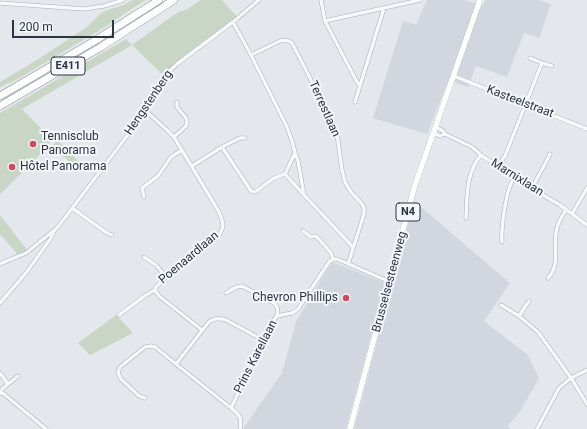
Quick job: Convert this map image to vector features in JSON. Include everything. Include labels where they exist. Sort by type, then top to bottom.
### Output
[{"type":"highway","name":"E411","points":[[0,96],[96,40],[159,0]]},
{"type":"highway","name":"E411","points":[[0,106],[106,44],[174,0]]},
{"type":"main road","name":"Brusselsesteenweg","points":[[350,429],[415,185],[480,0]]},
{"type":"street","points":[[0,3],[84,9],[104,6],[123,0]]},
{"type":"street","name":"Hengstenberg","points":[[0,264],[26,253],[54,231],[146,111],[165,75],[259,0]]},
{"type":"street","points":[[320,0],[325,21],[354,77],[360,85]]},
{"type":"street","points":[[325,21],[420,0]]},
{"type":"street","points":[[355,102],[384,8]]},
{"type":"street","points":[[233,22],[287,127],[298,161],[304,195]]},
{"type":"street","name":"Terrestlaan","points":[[251,55],[280,41],[289,40],[292,43],[330,116],[337,134],[345,182],[364,208],[364,214],[348,264]]},
{"type":"street","points":[[530,58],[552,66]]},
{"type":"street","points":[[497,167],[505,156],[542,63]]},
{"type":"street","points":[[354,77],[363,74]]},
{"type":"street","name":"Kasteelstraat","points":[[454,76],[587,128]]},
{"type":"street","points":[[174,137],[186,126],[187,122],[186,118],[177,107],[177,102]]},
{"type":"street","name":"Poenaardlaan","points":[[119,315],[155,290],[166,277],[216,238],[222,231],[224,224],[220,212],[174,137],[146,111]]},
{"type":"street","name":"Marnixlaan","points":[[436,127],[445,134],[472,147],[497,167],[532,188],[587,225]]},
{"type":"street","name":"Marnixlaan","points":[[433,133],[440,136],[445,134]]},
{"type":"street","points":[[192,166],[222,147],[240,138],[246,138]]},
{"type":"street","points":[[222,147],[251,191],[255,192],[274,178],[285,174],[295,153]]},
{"type":"street","points":[[144,197],[142,188],[158,176],[171,157],[182,150]]},
{"type":"street","points":[[532,188],[550,154]]},
{"type":"street","points":[[466,218],[470,176],[476,160],[481,155]]},
{"type":"street","points":[[285,174],[353,247]]},
{"type":"street","points":[[502,242],[502,228],[511,183],[514,178]]},
{"type":"street","points":[[572,214],[587,188]]},
{"type":"street","points":[[72,208],[112,235]]},
{"type":"street","points":[[548,278],[553,273],[555,263],[556,233],[559,222],[566,210]]},
{"type":"street","points":[[0,303],[26,273],[51,238],[54,231]]},
{"type":"street","points":[[303,231],[312,237],[316,236],[331,253],[333,259],[337,259],[390,282]]},
{"type":"street","points":[[144,257],[156,265],[166,277]]},
{"type":"street","name":"Prins Karellaan","points":[[240,429],[240,417],[231,408],[273,321],[278,316],[292,313],[298,309],[329,262],[333,259]]},
{"type":"street","points":[[226,293],[238,286],[242,286],[274,303],[277,306],[278,316]]},
{"type":"street","points":[[155,290],[159,296],[202,330]]},
{"type":"street","points":[[519,316],[529,301]]},
{"type":"street","points":[[501,305],[519,316],[538,332],[571,378],[587,404]]},
{"type":"street","points":[[176,364],[210,321],[216,319],[222,319],[263,340]]},
{"type":"street","points":[[145,398],[139,396],[121,379],[118,373],[120,367],[145,347],[152,346],[231,408]]},
{"type":"street","points":[[537,429],[559,388],[571,378],[587,370]]},
{"type":"street","points":[[0,373],[8,384]]},
{"type":"street","points":[[18,376],[2,389],[0,393],[4,394],[46,429]]},
{"type":"shaded area","points":[[427,0],[465,0],[483,6],[485,0],[539,0],[551,4],[539,38],[524,33],[507,77],[476,66],[468,87],[449,79],[427,134],[373,118],[403,21],[416,25]]},
{"type":"shaded area","points":[[414,201],[510,283],[484,321],[528,355],[539,378],[521,410],[508,426],[510,429],[354,429]]},
{"type":"shaded area","points":[[332,262],[385,283],[346,429],[243,429],[282,373],[296,322]]},
{"type":"green space","points":[[133,0],[146,0],[105,27],[18,79],[0,87],[0,82],[87,27],[100,14]]},
{"type":"green space","points":[[201,0],[222,0],[237,17],[174,64],[163,75],[132,45],[174,15],[186,10]]},
{"type":"green space","points":[[126,39],[132,45],[22,109],[52,140],[34,161],[0,194],[0,113]]},
{"type":"green space","points":[[57,140],[81,164],[76,169],[53,145]]},
{"type":"green space","points":[[0,215],[27,250],[18,255],[0,234]]},
{"type":"green space","points":[[116,315],[133,333],[90,355],[78,343]]},
{"type":"place","name":"Tennisclub Panorama","points":[[33,144]]},
{"type":"place","name":"Hôtel Panorama","points":[[12,167]]},
{"type":"place","name":"Chevron Phillips","points":[[346,298]]}]
